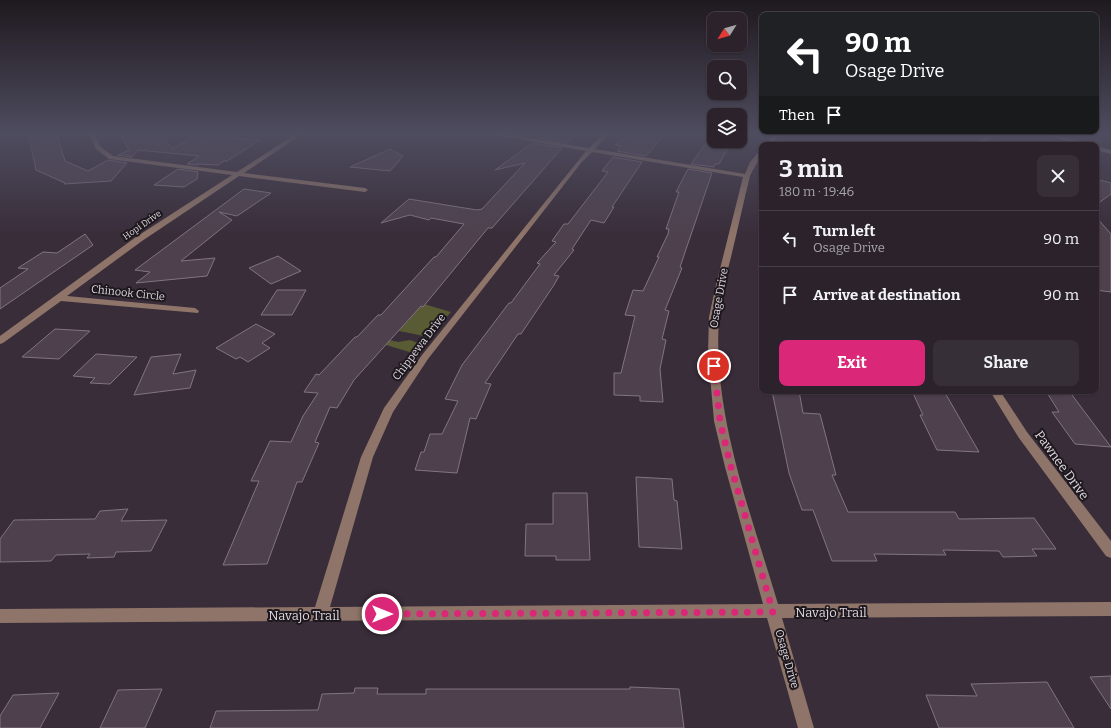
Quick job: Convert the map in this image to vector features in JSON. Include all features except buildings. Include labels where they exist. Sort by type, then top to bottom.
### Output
[{"type":"street","points":[[181,167],[365,190]]},
{"type":"street","name":"Hopi Drive","points":[[0,341],[139,239],[247,167]]},
{"type":"street","name":"Chippewa Drive","points":[[320,615],[367,457],[388,411],[425,357],[576,167]]},
{"type":"street","points":[[690,167],[747,176]]},
{"type":"street","name":"Osage Drive","points":[[751,167],[747,176],[719,289],[714,317],[713,353],[720,421],[729,459],[806,728]]},
{"type":"street","name":"Chinook Circle","points":[[59,298],[195,311]]},
{"type":"street","name":"Pawnee Drive","points":[[997,394],[1023,435],[1111,552]]},
{"type":"street","name":"Navajo Trail","points":[[0,616],[1111,609]]},
{"type":"green space","points":[[401,302],[423,307],[424,304],[451,312],[429,337],[399,331],[416,311]]},
{"type":"green space","points":[[376,337],[398,342],[410,340],[424,345],[416,354],[373,341]]},
{"type":"route","points":[[382,614],[773,612],[731,467],[720,421],[714,366]]}]
